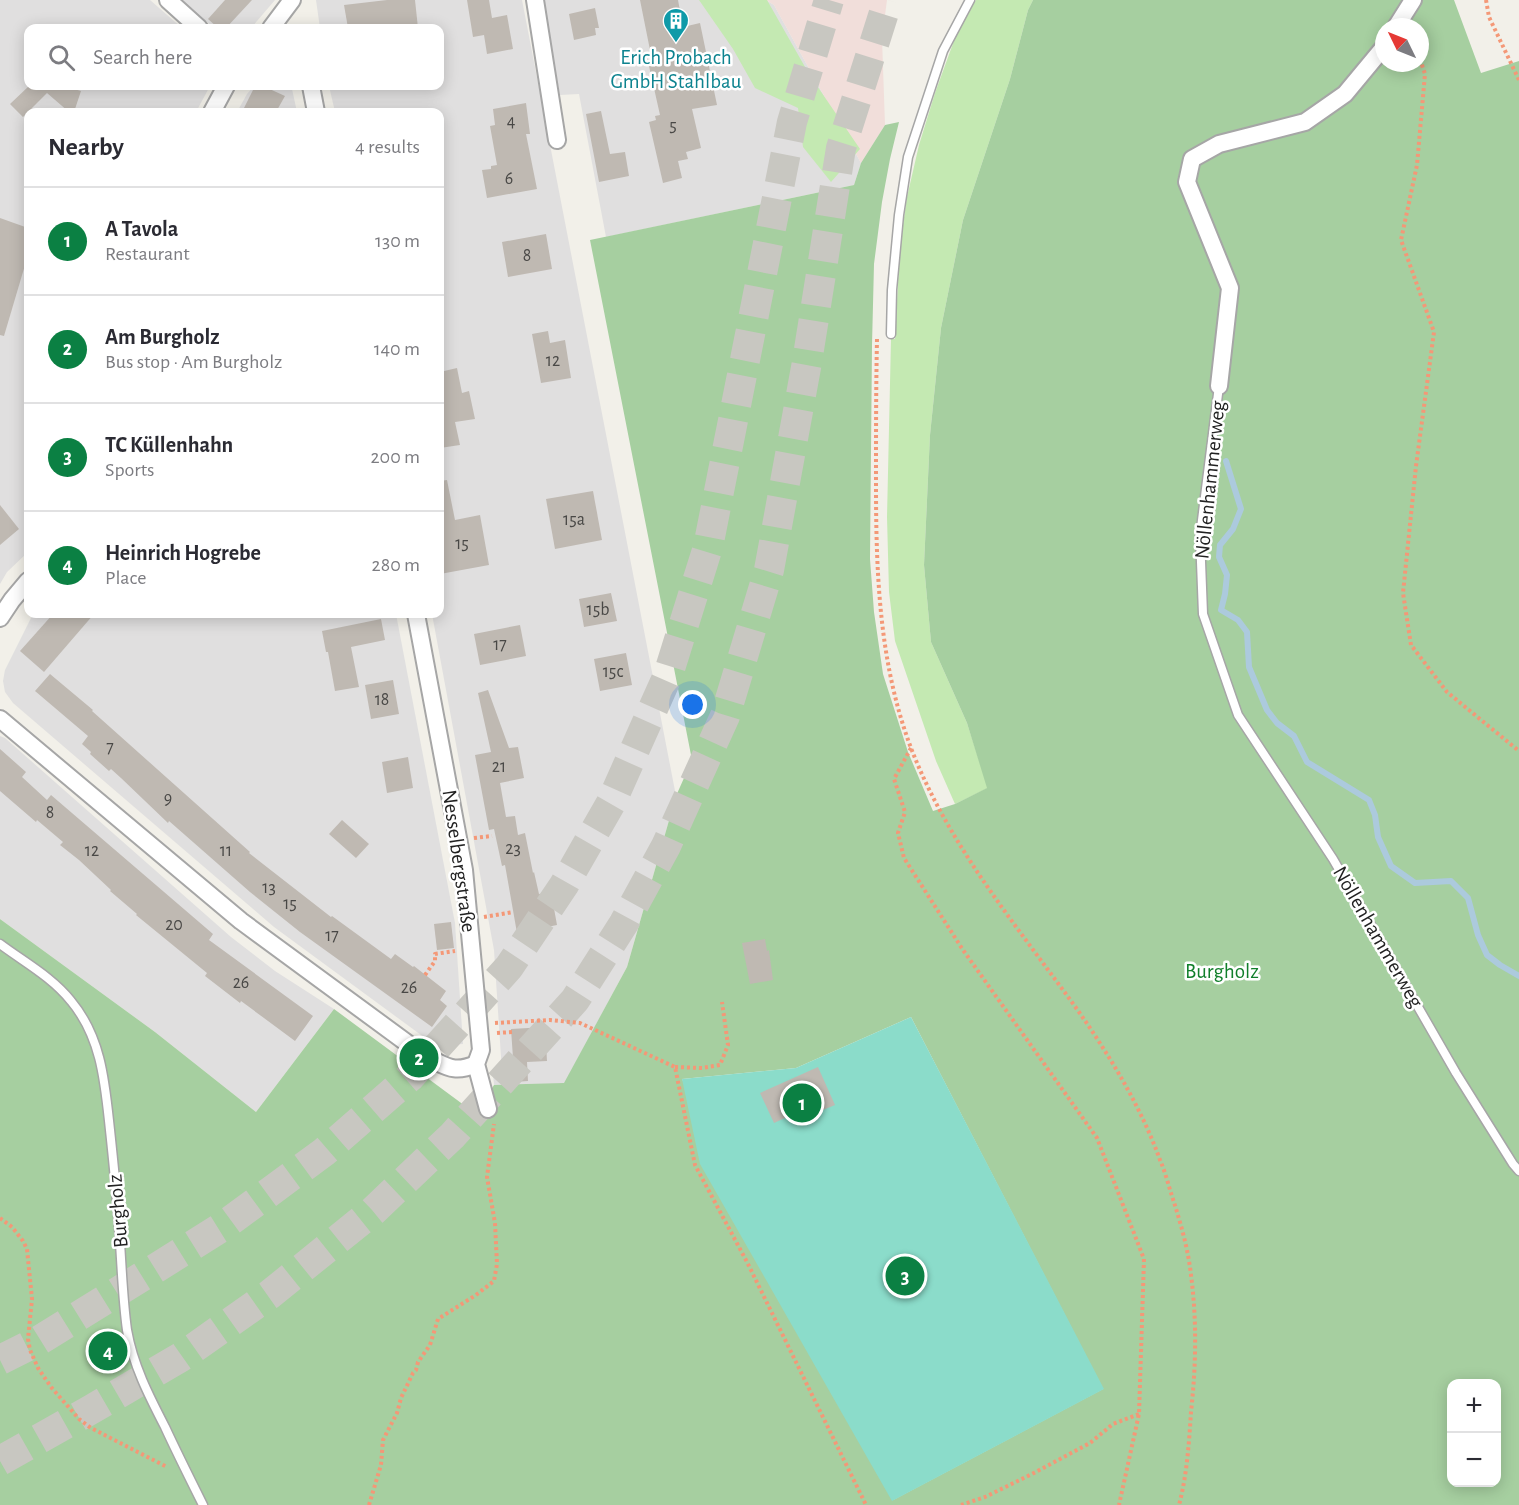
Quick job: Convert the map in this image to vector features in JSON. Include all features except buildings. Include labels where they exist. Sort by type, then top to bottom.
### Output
[{"type":"street","points":[[168,0],[195,24]]},
{"type":"street","points":[[274,24],[292,0]]},
{"type":"street","points":[[535,0],[557,140]]},
{"type":"street","points":[[1402,18],[1413,0]]},
{"type":"street","name":"Nöllenhammerweg","points":[[1219,386],[1230,288],[1187,182],[1192,159],[1219,144],[1305,122],[1345,94],[1375,58]]},
{"type":"street","points":[[214,108],[224,90]]},
{"type":"street","points":[[312,90],[315,108]]},
{"type":"street","points":[[0,618],[24,586]]},
{"type":"street","name":"Nesselbergstraße","points":[[417,618],[464,870],[481,1050],[476,1064],[488,1109]]},
{"type":"street","points":[[0,719],[241,921],[426,1057],[452,1069],[464,1069],[476,1064]]},
{"type":"lane","points":[[891,334],[892,290],[899,214],[908,157],[943,51],[970,0]]},
{"type":"lane","name":"Nöllenhammerweg","points":[[1219,386],[1200,537],[1203,614],[1238,715],[1334,859],[1456,1072],[1519,1171]]},
{"type":"lane","name":"Burgholz","points":[[0,944],[58,986],[79,1011],[93,1036],[105,1082],[117,1190],[124,1303],[130,1340],[146,1391],[203,1505]]},
{"type":"path","points":[[1486,0],[1489,17],[1519,80]]},
{"type":"path","points":[[1424,72],[1417,165],[1401,240],[1434,332],[1416,466],[1403,593],[1411,645],[1447,692],[1519,751]]},
{"type":"path","points":[[877,335],[878,587],[885,654],[895,699],[911,748],[945,822],[999,903],[1102,1047],[1123,1081],[1160,1158],[1186,1244],[1196,1328],[1193,1397],[1185,1484],[1179,1505]]},
{"type":"path","points":[[911,748],[894,779],[905,812],[898,833],[904,858],[963,950],[1097,1138],[1144,1259],[1139,1414],[1119,1505]]},
{"type":"path","points":[[469,920],[513,912]]},
{"type":"path","points":[[425,975],[435,961],[435,954],[471,948]]},
{"type":"path","points":[[478,1025],[550,1020],[580,1023],[675,1067],[702,1068],[720,1065],[728,1045],[722,1002]]},
{"type":"path","points":[[675,1067],[695,1165],[747,1262],[866,1505]]},
{"type":"path","points":[[369,1505],[381,1465],[383,1440],[418,1362],[430,1345],[438,1319],[476,1296],[494,1281],[497,1264],[495,1223],[486,1177],[494,1125],[488,1109]]},
{"type":"path","points":[[0,1218],[12,1227],[27,1249],[32,1299],[27,1330],[28,1340],[38,1368],[51,1387],[66,1406],[92,1428],[190,1479]]},
{"type":"path","points":[[961,1505],[985,1497],[1032,1474],[1090,1443],[1113,1424],[1139,1414]]},
{"type":"shaded area","points":[[0,0],[150,0],[177,24],[24,24],[24,90],[208,90],[198,108],[24,108],[24,556],[7,572],[0,584]]},
{"type":"shaded area","points":[[182,0],[275,0],[254,24],[209,24]]},
{"type":"shaded area","points":[[316,0],[522,0],[676,796],[627,967],[564,1084],[494,1085],[493,1074],[502,1072],[494,950],[433,618],[444,618],[444,108],[334,108],[330,90],[444,90],[444,24],[319,24]]},
{"type":"shaded area","points":[[543,0],[766,0],[774,5],[861,163],[854,185],[606,237],[579,94],[560,95]]},
{"type":"shaded area","points":[[766,0],[887,0],[882,38],[885,125],[861,163],[774,5]]},
{"type":"shaded area","points":[[250,90],[292,90],[296,108],[239,108]]},
{"type":"shaded area","points":[[31,618],[397,618],[455,923],[463,1044],[436,1046],[274,927],[13,703],[5,692],[3,681],[5,670]]},
{"type":"shaded area","points":[[0,736],[231,937],[275,971],[334,1009],[256,1112],[155,1032],[0,919]]},
{"type":"shaded area","points":[[911,1017],[1104,1389],[892,1501],[700,1164],[682,1079],[796,1068]]},
{"type":"green space","points":[[699,0],[767,0],[809,74],[860,149],[831,182],[803,147],[798,108],[755,88],[733,49]]},
{"type":"green space","points":[[976,0],[1033,0],[1028,10],[1010,79],[963,220],[941,328],[930,435],[924,565],[931,642],[967,723],[988,788],[955,804],[936,761],[895,641],[889,592],[887,517],[891,339],[895,339],[900,245],[907,197],[919,145],[959,27]]},
{"type":"green space","name":"Burgholz","points":[[1033,0],[1454,0],[1481,73],[1519,61],[1519,1505],[0,1505],[0,919],[155,1032],[256,1112],[334,1009],[476,1114],[494,1085],[564,1083],[627,967],[676,796],[692,760],[590,240],[854,185],[861,163],[885,125],[899,122],[882,202],[874,264],[870,559],[874,612],[883,674],[908,752],[933,811],[955,804],[987,788],[967,723],[931,642],[924,565],[930,435],[941,328],[963,220],[1010,79],[1028,10]],"holes":[[[911,1017],[1103,1389],[893,1500],[682,1079],[796,1068]]]},
{"type":"waterway","points":[[1226,461],[1241,509],[1233,529],[1220,545],[1219,557],[1227,575],[1221,610],[1238,620],[1247,632],[1249,667],[1267,710],[1277,723],[1294,736],[1307,762],[1369,800],[1375,815],[1378,837],[1391,866],[1415,883],[1451,881],[1468,898],[1478,935],[1487,955],[1519,976]]},
{"type":"tunnel","points":[[0,1360],[40,1340],[222,1227],[324,1152],[410,1077],[509,967],[564,885],[611,803],[668,675],[708,547],[792,122],[829,0]]},
{"type":"tunnel","points":[[0,1461],[181,1357],[269,1295],[373,1211],[453,1135],[575,1000],[624,923],[666,846],[725,716],[769,570],[807,362],[841,148],[888,0]]},
{"type":"place","name":"Erich Probach GmbH Stahlbau","points":[[676,44]]},
{"type":"place","name":"Am Burgholz","points":[[419,1058]]},
{"type":"place","name":"A Tavola","points":[[802,1103]]},
{"type":"place","name":"TC Küllenhahn","points":[[905,1276]]},
{"type":"place","name":"Heinrich Hogrebe","points":[[108,1351]]}]
